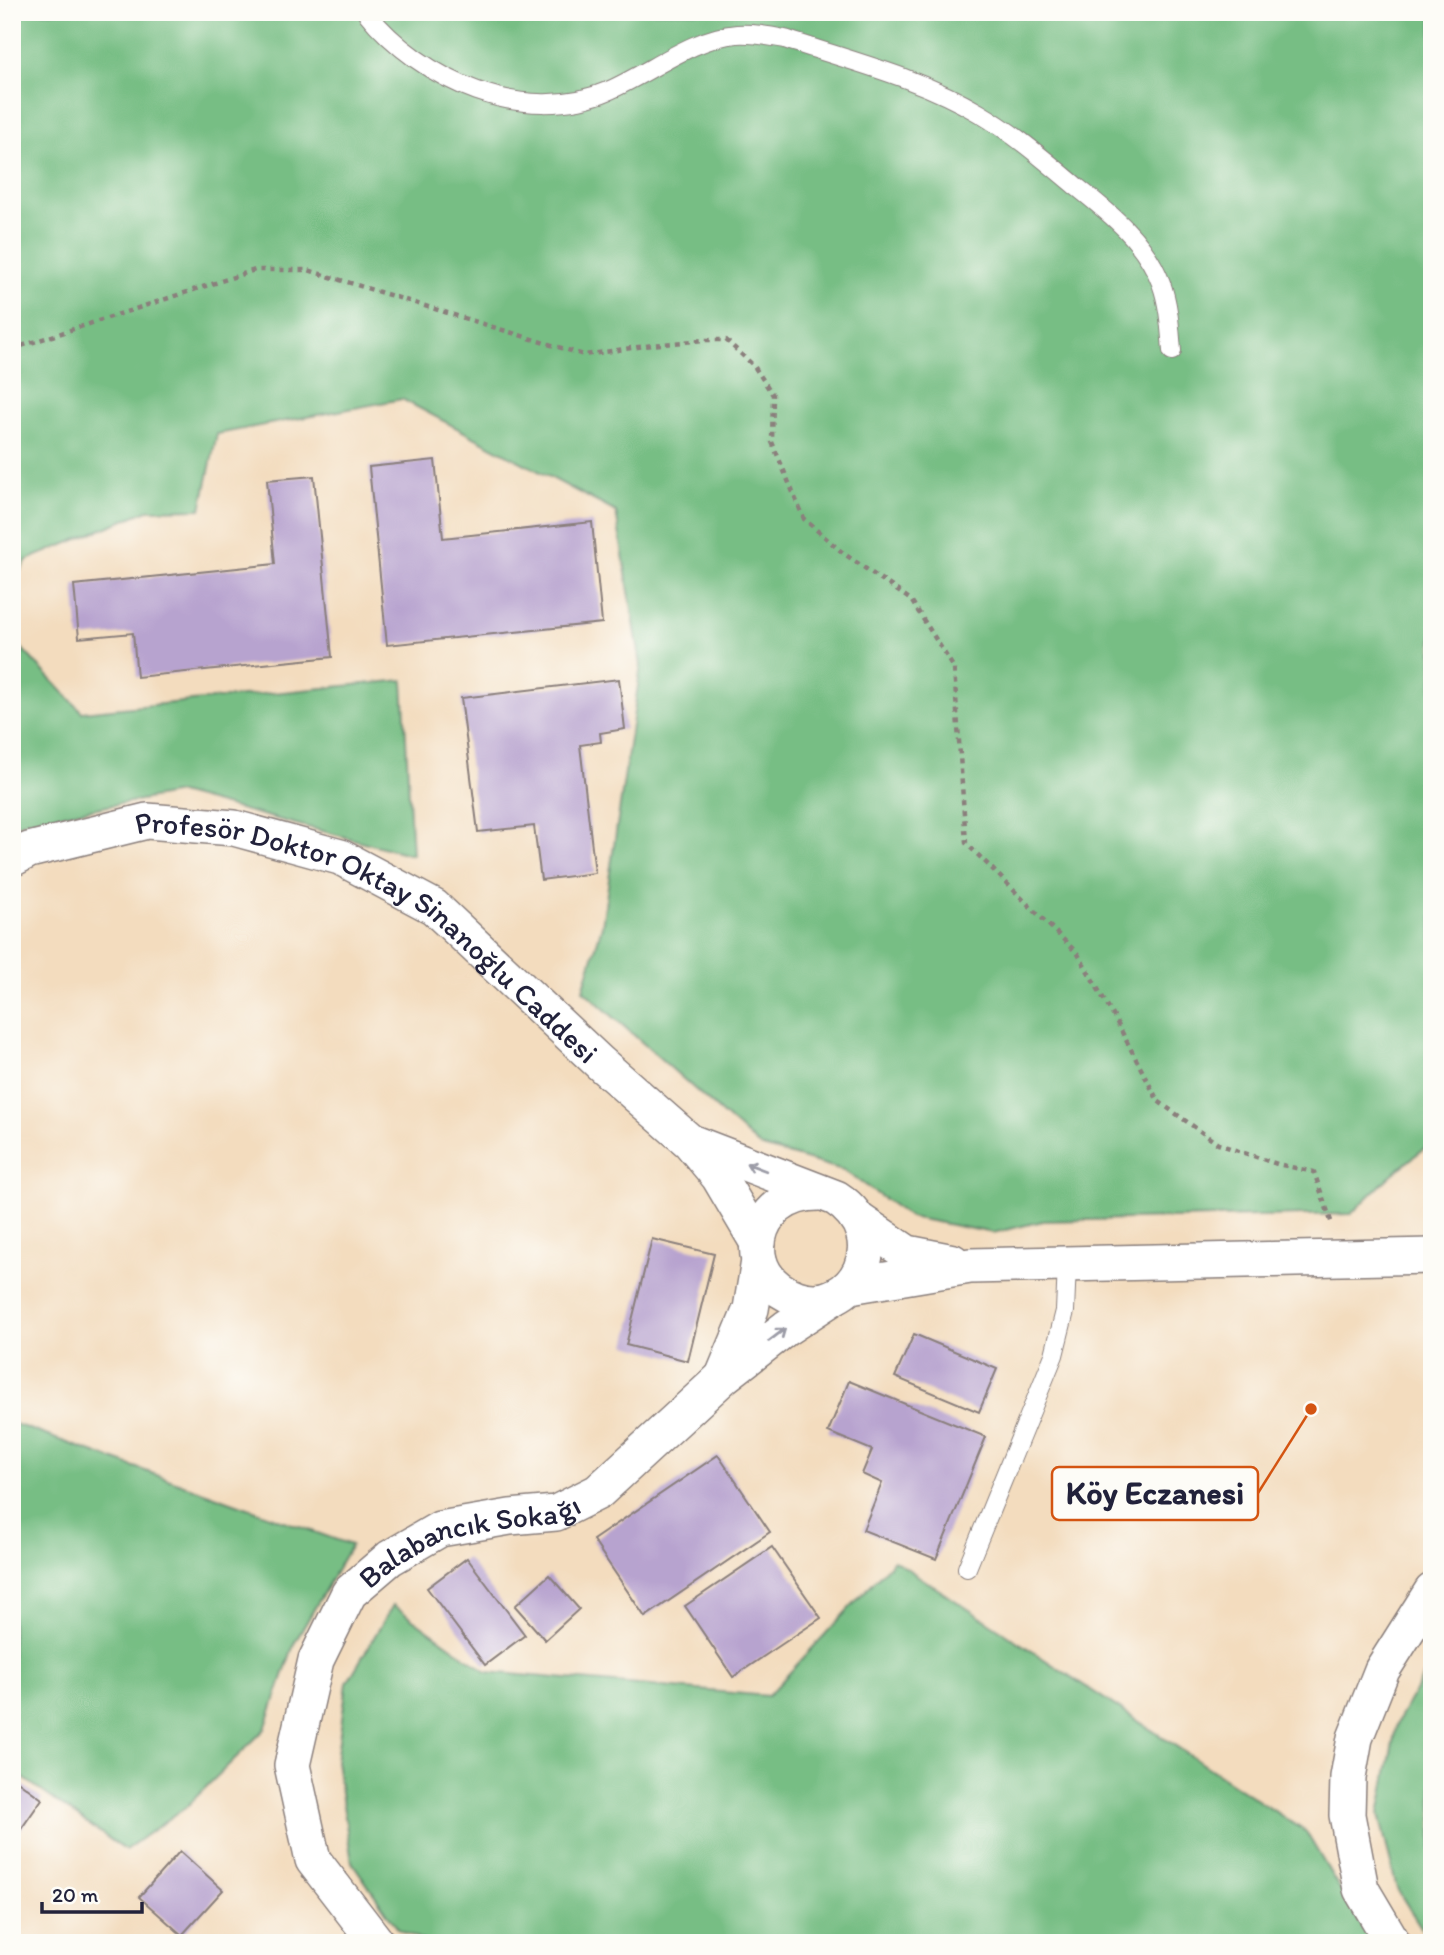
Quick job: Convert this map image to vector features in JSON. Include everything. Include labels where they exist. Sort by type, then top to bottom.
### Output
[{"type":"street","name":"Profesör Doktor Oktay Sinanoğlu Caddesi","points":[[12,859],[29,850],[147,821],[234,828],[340,857],[434,907],[600,1063],[690,1142],[719,1177],[759,1252]]},
{"type":"street","name":"Profesör Doktor Oktay Sinanoğlu Caddesi","points":[[690,1142],[819,1193]]},
{"type":"street","points":[[842,1291],[861,1271],[866,1254],[866,1237],[860,1221],[850,1207],[836,1198],[819,1193],[802,1193],[786,1199],[772,1209],[762,1225],[759,1252],[768,1278],[781,1291],[798,1299],[814,1301],[842,1291],[970,1266],[1431,1257]]},
{"type":"street","points":[[860,1221],[907,1253],[970,1266]]},
{"type":"street","name":"Balabancık Sokağı","points":[[723,1377],[751,1310],[759,1252]]},
{"type":"street","name":"Balabancık Sokağı","points":[[377,1943],[313,1860],[292,1765],[316,1660],[349,1593],[390,1559],[440,1529],[510,1517],[556,1513],[597,1492],[723,1377],[786,1328],[842,1291]]},
{"type":"street","points":[[1394,1943],[1361,1889],[1347,1815],[1348,1777],[1355,1738],[1382,1670],[1432,1591]]},
{"type":"lane","points":[[366,12],[376,25],[405,50],[436,71],[482,92],[527,102],[569,101],[608,90],[703,44],[737,34],[761,34],[785,39],[926,87],[978,112],[1009,132],[1117,219],[1142,249],[1160,281],[1167,304],[1172,351]]},
{"type":"lane","points":[[967,1568],[1054,1355],[1065,1311],[1067,1264]]},
{"type":"path","points":[[12,349],[255,270],[308,270],[584,355],[690,341],[726,340],[754,366],[773,396],[772,442],[804,519],[843,553],[911,600],[954,668],[966,843],[1078,954],[1157,1101],[1218,1144],[1277,1164],[1314,1172],[1344,1258]]},
{"type":"green space","points":[[12,12],[1432,12],[1432,1142],[1390,1176],[1351,1214],[1043,1221],[993,1233],[910,1217],[843,1170],[759,1146],[583,990],[602,926],[641,665],[616,512],[402,399],[217,434],[201,509],[148,510],[27,560],[12,584]]},
{"type":"green space","points":[[12,638],[82,712],[403,680],[412,855],[179,793],[26,821],[12,827]]},
{"type":"green space","points":[[12,1423],[351,1545],[294,1644],[265,1729],[187,1806],[125,1850],[12,1770]]},
{"type":"green space","points":[[894,1560],[1306,1832],[1372,1943],[428,1943],[398,1929],[352,1862],[336,1761],[347,1683],[393,1605],[487,1672],[768,1696]]},
{"type":"green space","points":[[1432,1662],[1431,1943],[1397,1889],[1379,1814],[1397,1722]]},
{"type":"building","points":[[435,460],[443,538],[592,522],[602,623],[387,645],[369,467]]},
{"type":"building","points":[[314,476],[332,657],[137,677],[133,633],[79,638],[74,585],[275,564],[267,480]]},
{"type":"building","points":[[619,679],[625,729],[600,733],[601,742],[580,745],[595,873],[541,880],[534,826],[478,832],[461,698]]},
{"type":"building","points":[[652,1239],[714,1254],[688,1361],[626,1345]]},
{"type":"building","points":[[914,1334],[997,1369],[979,1412],[895,1377]]},
{"type":"building","points":[[849,1381],[986,1437],[936,1559],[863,1530],[882,1483],[862,1474],[872,1450],[828,1432]]},
{"type":"building","points":[[718,1455],[770,1532],[645,1617],[593,1540]]},
{"type":"building","points":[[772,1547],[821,1618],[733,1677],[685,1606]]},
{"type":"building","points":[[467,1558],[525,1635],[485,1665],[427,1588]]},
{"type":"building","points":[[549,1575],[579,1609],[545,1640],[515,1606]]},
{"type":"building","points":[[12,1777],[42,1799],[12,1842]]},
{"type":"building","points":[[180,1851],[223,1890],[182,1935],[139,1897]]},
{"type":"place","name":"Köy Eczanesi","points":[[1311,1409]]}]
